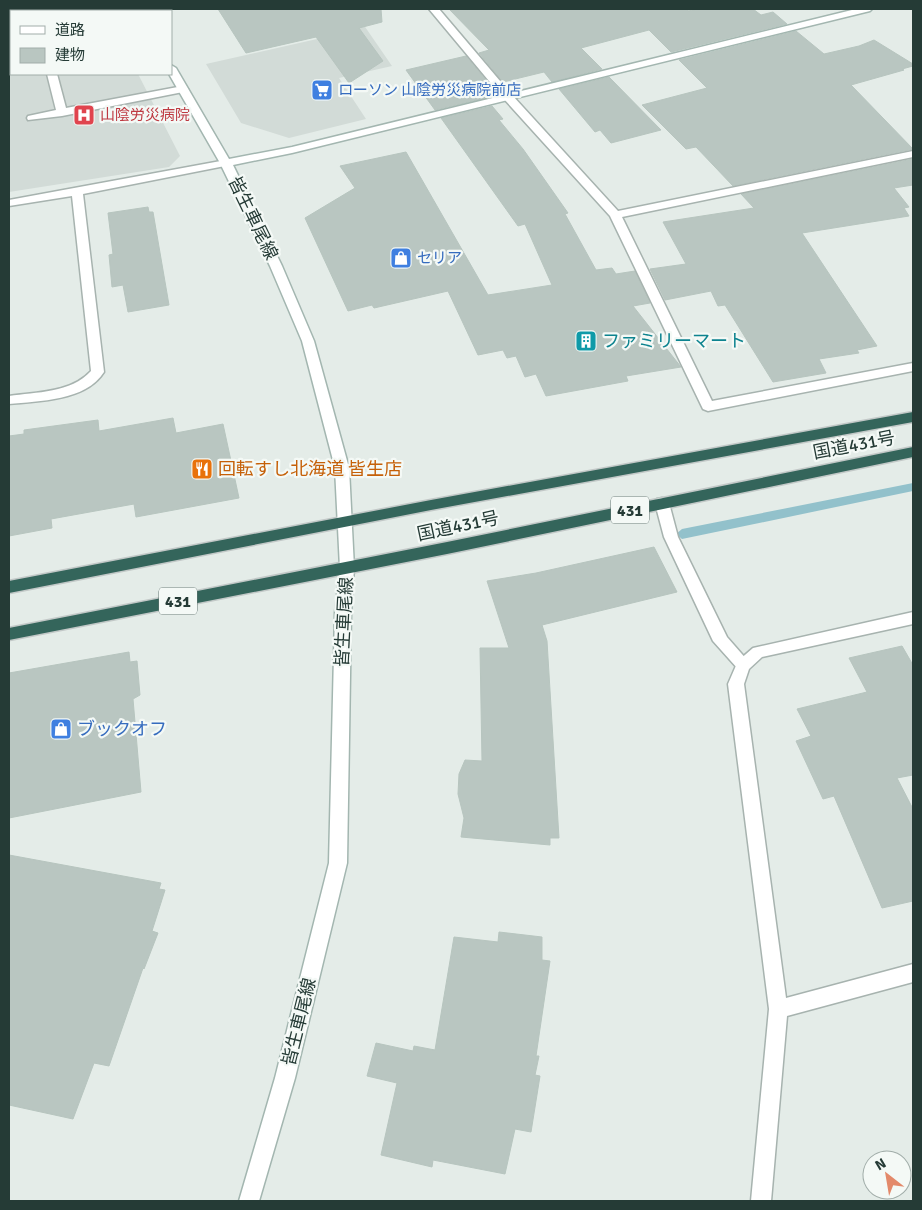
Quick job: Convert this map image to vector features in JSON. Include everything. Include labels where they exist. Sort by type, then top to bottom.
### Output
[{"type":"highway","name":"国道431号","points":[[9,587],[913,417]]},
{"type":"highway","name":"国道431号","points":[[9,634],[346,568],[913,452]]},
{"type":"street","points":[[434,9],[508,97],[615,215],[708,406],[913,367]]},
{"type":"street","points":[[9,203],[77,192],[292,150],[866,9]]},
{"type":"street","name":"皆生車尾線","points":[[172,70],[226,163],[276,266],[308,341],[342,468],[346,568],[343,613],[338,864],[285,1078],[250,1201]]},
{"type":"street","points":[[52,75],[62,113]]},
{"type":"street","points":[[32,118],[183,89]]},
{"type":"street","points":[[615,215],[913,154]]},
{"type":"street","points":[[9,400],[67,390],[86,384],[98,372],[77,192]]},
{"type":"street","points":[[662,503],[671,537],[721,641],[743,665]]},
{"type":"street","points":[[761,1201],[778,1009],[736,684],[743,665],[758,652],[913,618]]},
{"type":"street","points":[[778,1009],[913,973]]},
{"type":"shaded area","name":"山陰労災病院","points":[[9,9],[104,9],[10,10],[10,75],[139,75],[180,156],[169,167],[9,192]]},
{"type":"shaded area","points":[[361,21],[392,66],[339,78],[366,119],[289,138],[241,123],[206,64],[317,39]]},
{"type":"building","points":[[218,9],[381,9],[382,22],[359,28],[383,61],[349,83],[316,37],[246,53]]},
{"type":"building","points":[[449,9],[688,9],[688,11],[697,9],[753,9],[761,15],[773,12],[787,24],[671,52],[649,30],[581,48],[602,69],[552,82],[544,72],[503,82],[479,53],[489,50]]},
{"type":"building","points":[[796,31],[824,54],[859,46],[874,40],[913,64],[913,66],[902,69],[904,70],[851,85],[913,149],[733,186],[696,147],[686,149],[642,105],[707,88],[679,60]]},
{"type":"building","points":[[466,56],[490,85],[477,88],[485,98],[435,110],[406,70]]},
{"type":"building","points":[[609,77],[661,130],[611,143],[600,130],[595,132],[559,89]]},
{"type":"building","points":[[492,106],[503,119],[499,120],[523,149],[568,213],[565,214],[596,270],[612,268],[616,274],[635,271],[650,303],[633,306],[681,367],[626,376],[628,381],[546,396],[536,374],[525,377],[516,356],[507,358],[503,350],[478,355],[448,291],[374,308],[372,305],[348,311],[305,218],[355,188],[340,166],[406,152],[488,295],[552,285],[525,224],[518,226],[441,118]]},
{"type":"building","points":[[913,159],[913,185],[894,188],[909,207],[904,208],[909,216],[802,233],[877,346],[857,350],[859,353],[819,359],[826,373],[773,382],[725,305],[718,306],[711,291],[665,300],[650,269],[686,264],[663,222],[754,208],[741,194]]},
{"type":"building","points":[[148,207],[149,212],[153,212],[169,305],[128,312],[123,285],[112,287],[109,255],[113,254],[108,213]]},
{"type":"building","points":[[173,418],[176,433],[223,424],[239,498],[136,517],[134,504],[51,519],[52,528],[9,536],[9,436],[24,434],[24,430],[98,420],[99,431]]},
{"type":"building","points":[[654,547],[677,592],[542,625],[547,641],[559,838],[550,838],[550,845],[461,837],[464,818],[458,794],[459,774],[465,760],[482,761],[480,648],[509,648],[487,581],[536,573]]},
{"type":"building","points":[[902,646],[913,665],[913,775],[897,778],[913,809],[913,901],[882,908],[834,796],[823,799],[796,741],[811,736],[797,709],[867,692],[849,658]]},
{"type":"building","points":[[129,652],[130,662],[137,661],[140,695],[133,699],[141,792],[9,818],[9,673]]},
{"type":"building","points":[[9,855],[161,883],[159,889],[165,890],[152,931],[158,933],[143,968],[109,1066],[94,1063],[73,1119],[9,1105]]},
{"type":"building","points":[[499,932],[542,937],[542,960],[550,961],[536,1056],[539,1056],[535,1075],[540,1076],[531,1132],[515,1129],[505,1174],[433,1160],[432,1167],[381,1155],[397,1083],[367,1076],[376,1043],[413,1051],[414,1046],[435,1050],[454,937],[498,942]]},
{"type":"waterway","points":[[682,534],[913,487]]},
{"type":"place","name":"ローソン 山陰労災病院前店","points":[[322,90]]},
{"type":"place","name":"山陰労災病院","points":[[84,115]]},
{"type":"place","name":"セリア","points":[[401,258]]},
{"type":"place","name":"ファミリーマート","points":[[586,341]]},
{"type":"place","name":"回転すし北海道 皆生店","points":[[202,469]]},
{"type":"place","name":"ブックオフ","points":[[61,729]]}]
